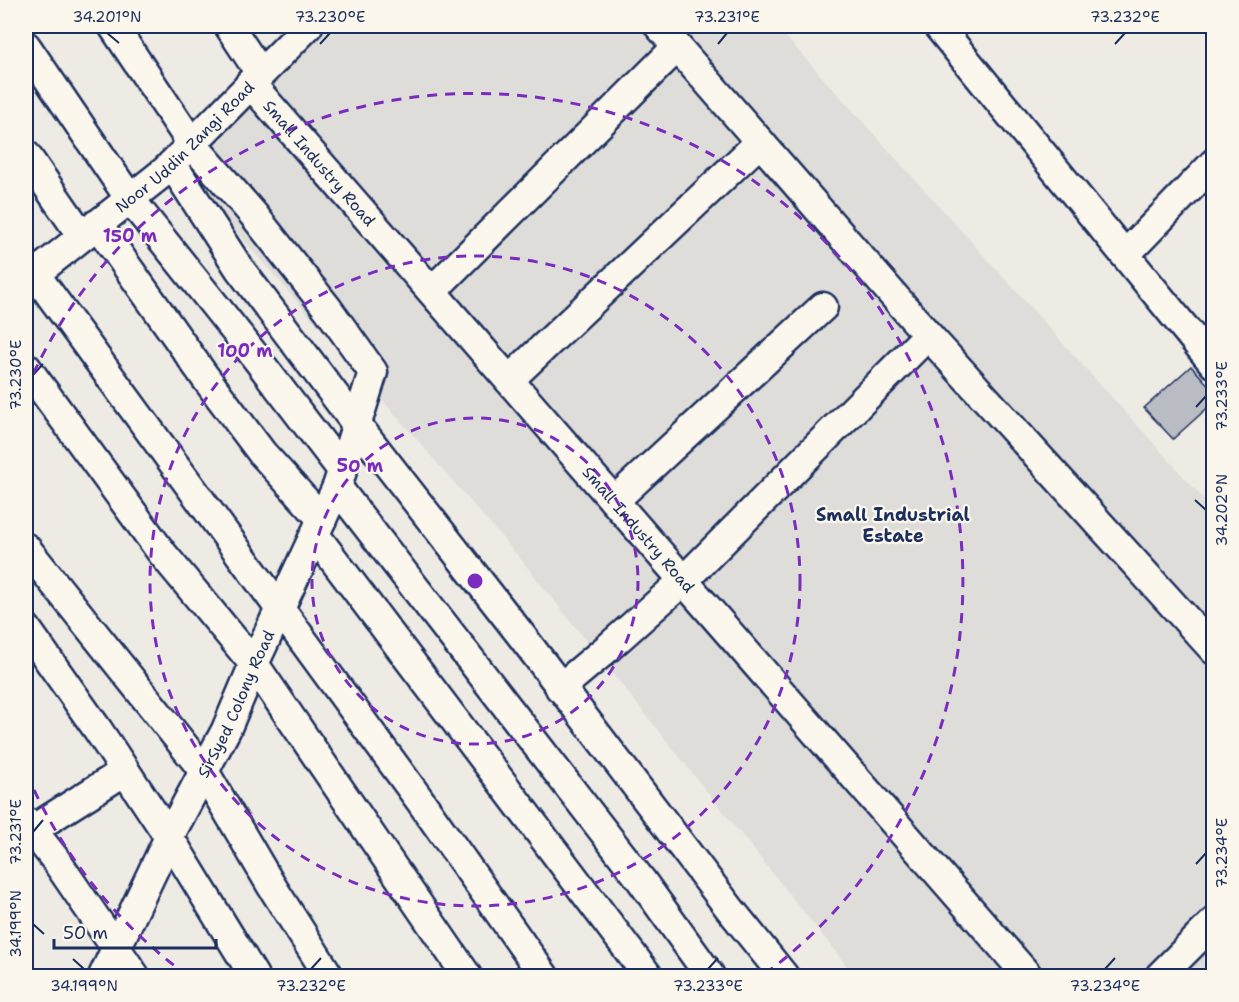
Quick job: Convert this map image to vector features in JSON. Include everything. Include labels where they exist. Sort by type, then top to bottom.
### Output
[{"type":"street","points":[[113,26],[192,144]]},
{"type":"street","name":"Small Industry Road","points":[[229,26],[255,78],[432,291],[1028,976]]},
{"type":"street","points":[[659,26],[928,335],[1214,650]]},
{"type":"street","points":[[938,26],[1214,364]]},
{"type":"street","name":"Noor Uddin Zangi Road","points":[[30,277],[172,164],[299,29]]},
{"type":"street","points":[[26,46],[130,199],[244,342],[339,479],[641,880],[710,976]]},
{"type":"street","points":[[432,291],[677,47]]},
{"type":"street","points":[[509,380],[760,142]]},
{"type":"street","name":"SirSyed Colony Road","points":[[103,976],[169,837],[226,730],[254,664],[281,610],[339,479],[373,372],[328,309],[253,214],[192,144]]},
{"type":"street","points":[[26,155],[90,230],[205,377],[648,976]]},
{"type":"street","points":[[1125,255],[1214,163]]},
{"type":"street","points":[[172,164],[239,268],[357,425],[784,976]]},
{"type":"street","points":[[30,277],[281,610],[544,976]]},
{"type":"street","points":[[614,501],[823,307]]},
{"type":"street","points":[[560,688],[683,581],[928,335]]},
{"type":"street","points":[[26,367],[162,553],[254,664],[467,976]]},
{"type":"street","points":[[26,548],[204,771],[271,885],[329,976]]},
{"type":"street","points":[[27,633],[98,730],[169,837],[255,976]]},
{"type":"street","points":[[125,771],[29,826],[61,868],[135,976]]},
{"type":"street","points":[[1160,976],[1214,922]]},
{"type":"shaded area","points":[[319,26],[776,26],[1213,509],[1213,976],[855,976],[524,563],[180,167]]},
{"type":"building","points":[[1191,366],[1214,391],[1214,402],[1173,439],[1144,408]]},
{"type":"district","name":"Small Industrial Estate","points":[[893,525]]}]
